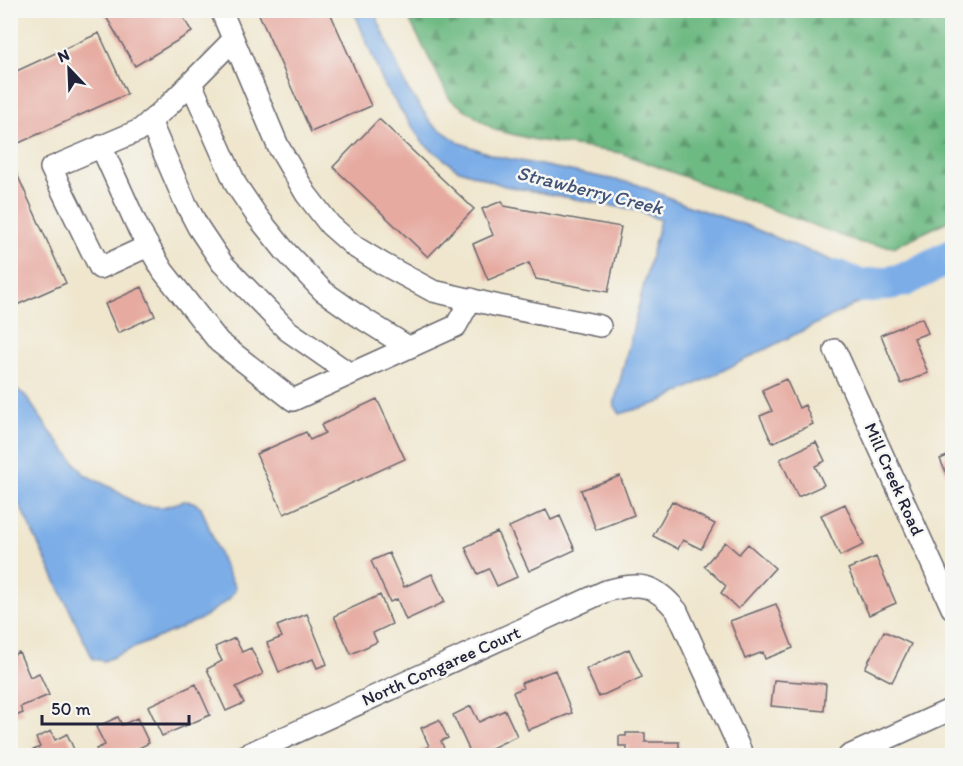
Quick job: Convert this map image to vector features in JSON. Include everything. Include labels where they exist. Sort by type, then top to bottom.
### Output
[{"type":"street","points":[[221,10],[278,146],[306,194],[330,225],[355,247],[434,291],[600,326]]},
{"type":"street","points":[[148,246],[100,268],[51,168],[140,130],[169,105],[233,40]]},
{"type":"street","points":[[191,83],[236,185],[285,251],[323,291],[408,347]]},
{"type":"street","points":[[150,121],[185,202],[198,227],[222,263],[287,330],[350,374]]},
{"type":"street","points":[[101,146],[139,230],[163,271],[219,342],[293,400],[456,326],[471,299]]},
{"type":"street","name":"Mill Creek Road","points":[[836,350],[952,608]]},
{"type":"street","name":"North Congaree Court","points":[[244,756],[606,591],[624,586],[640,586],[655,590],[677,611],[743,756]]},
{"type":"street","points":[[849,756],[952,709]]},
{"type":"green space","points":[[405,11],[952,11],[952,219],[894,247],[861,243],[621,153],[536,140],[495,130],[450,99]]},
{"type":"water","points":[[354,11],[374,11],[407,88],[432,124],[460,143],[495,156],[636,184],[689,206],[743,224],[872,277],[882,284],[862,301],[658,403],[620,414],[614,405],[660,220],[640,211],[505,186],[457,169],[423,143],[384,85]]},
{"type":"water","points":[[11,388],[25,395],[85,475],[110,487],[140,506],[163,507],[184,501],[193,502],[201,507],[224,566],[236,589],[229,599],[201,619],[104,661],[93,659],[11,487]]},
{"type":"building","points":[[102,10],[179,10],[192,32],[135,66]]},
{"type":"building","points":[[261,10],[329,10],[371,106],[311,132],[258,12]]},
{"type":"building","points":[[99,33],[127,94],[10,147],[10,74]]},
{"type":"building","points":[[379,119],[474,209],[428,257],[333,167]]},
{"type":"building","points":[[12,163],[66,283],[10,308],[10,164]]},
{"type":"building","points":[[502,201],[504,206],[621,227],[608,292],[536,279],[529,263],[488,280],[473,244],[493,235],[482,209]]},
{"type":"building","points":[[142,287],[155,316],[118,333],[105,304]]},
{"type":"building","points":[[922,318],[928,333],[914,338],[928,373],[901,384],[881,335]]},
{"type":"building","points":[[786,379],[799,408],[805,405],[813,424],[772,443],[760,416],[772,411],[762,390]]},
{"type":"building","points":[[377,399],[405,459],[284,514],[256,454],[306,432],[310,440],[325,433],[321,425]]},
{"type":"building","points":[[816,442],[825,461],[815,466],[824,485],[798,497],[780,459]]},
{"type":"building","points":[[952,454],[952,488],[940,459]]},
{"type":"building","points":[[620,476],[634,515],[596,530],[581,490]]},
{"type":"building","points":[[672,501],[715,524],[701,549],[683,540],[678,549],[653,536]]},
{"type":"building","points":[[845,504],[864,545],[840,556],[821,515]]},
{"type":"building","points":[[546,510],[551,520],[560,516],[575,550],[529,571],[509,527]]},
{"type":"building","points":[[497,532],[517,577],[497,586],[489,569],[478,574],[465,547]]},
{"type":"building","points":[[725,542],[739,554],[748,544],[775,568],[738,609],[721,593],[726,586],[704,566]]},
{"type":"building","points":[[389,553],[404,587],[432,574],[445,602],[406,620],[397,599],[390,602],[371,561]]},
{"type":"building","points":[[876,557],[896,603],[869,615],[848,569]]},
{"type":"building","points":[[380,595],[392,624],[373,633],[377,642],[351,654],[334,616]]},
{"type":"building","points":[[776,604],[793,648],[765,659],[763,652],[745,659],[730,621]]},
{"type":"building","points":[[307,614],[327,664],[317,668],[313,659],[279,672],[267,643],[282,637],[277,626]]},
{"type":"building","points":[[884,631],[911,644],[892,682],[865,668]]},
{"type":"building","points":[[235,638],[242,652],[251,648],[263,674],[236,687],[244,703],[226,711],[207,669],[222,661],[215,647]]},
{"type":"building","points":[[629,649],[642,677],[599,697],[586,669]]},
{"type":"building","points":[[19,652],[30,677],[39,673],[49,695],[20,707],[23,713],[10,718],[10,656]]},
{"type":"building","points":[[555,670],[572,713],[528,730],[513,692],[523,688],[521,683]]},
{"type":"building","points":[[774,680],[826,684],[824,711],[771,706]]},
{"type":"building","points":[[196,684],[210,715],[162,736],[148,706]]},
{"type":"building","points":[[471,706],[479,722],[505,710],[517,736],[472,756],[453,715]]},
{"type":"building","points":[[118,717],[122,725],[137,718],[149,743],[123,756],[99,756],[96,749],[105,745],[96,727]]},
{"type":"building","points":[[439,720],[448,738],[441,741],[447,756],[408,756],[429,746],[421,728]]},
{"type":"building","points":[[51,731],[55,740],[67,734],[77,756],[20,756],[40,747],[36,738]]},
{"type":"building","points":[[626,733],[645,733],[645,742],[679,742],[679,756],[627,756],[627,746],[619,746],[619,736],[626,736]]},
{"type":"waterway","name":"Strawberry Creek","points":[[838,277],[859,286],[904,280],[952,256]]}]
